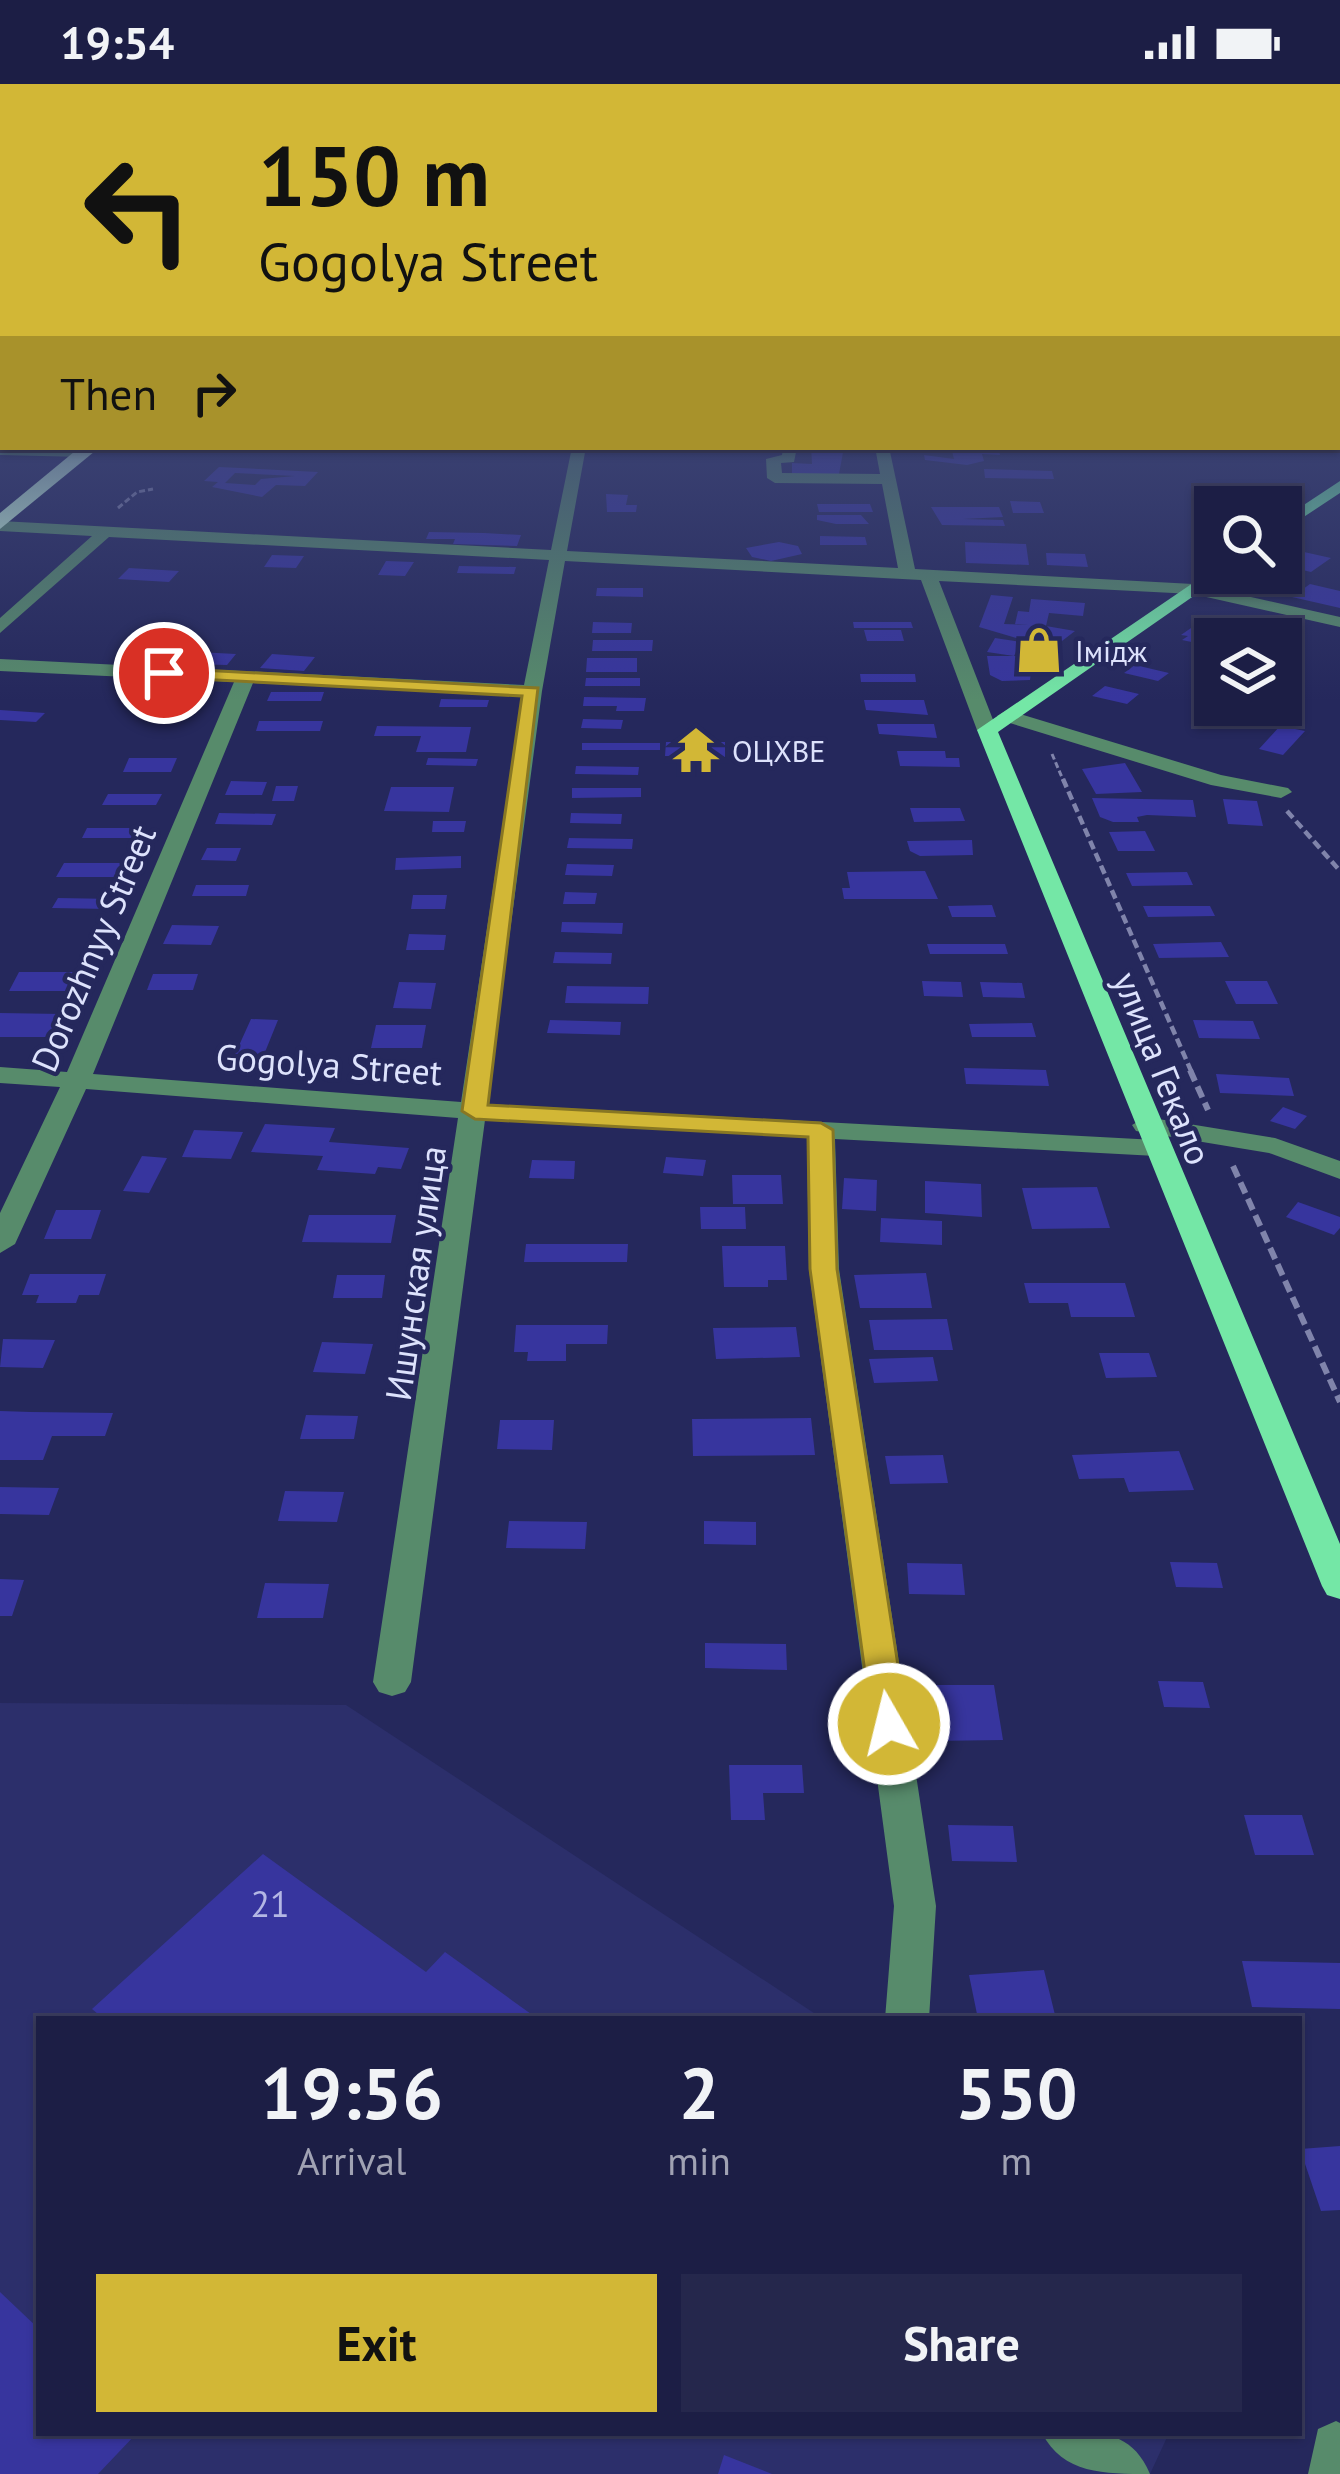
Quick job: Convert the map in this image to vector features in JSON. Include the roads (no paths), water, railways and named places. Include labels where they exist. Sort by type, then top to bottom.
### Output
[{"type":"highway","points":[[0,525],[56,478]]},
{"type":"main road","points":[[1302,512],[1340,486]]},
{"type":"main road","points":[[997,723],[1193,589]]},
{"type":"main road","name":"улица Гекало","points":[[997,723],[1151,1136],[1340,1586]]},
{"type":"street","name":"Ишунская улица","points":[[392,1682],[532,691],[572,478]]},
{"type":"street","points":[[775,478],[889,479]]},
{"type":"street","name":"улица Гекало","points":[[889,479],[918,574],[997,723]]},
{"type":"street","points":[[0,525],[101,535],[1193,589],[1340,622]]},
{"type":"street","points":[[0,628],[101,535]]},
{"type":"street","points":[[0,665],[532,691]]},
{"type":"street","name":"Dorozhnyy Street","points":[[0,1244],[77,1081],[246,677]]},
{"type":"street","points":[[997,723],[1039,726],[1218,781],[1281,792]]},
{"type":"street","name":"Gogolya Street","points":[[0,1075],[475,1111],[821,1130],[1220,1137],[1275,1146],[1340,1171]]},
{"type":"street","points":[[821,1130],[824,1269],[915,1906],[907,2016]]},
{"type":"street","points":[[1072,2436],[1124,2474]]},
{"type":"street","points":[[1334,2474],[1336,2447],[1340,2449]]},
{"type":"place","name":"Імідж","points":[[1039,650]]},
{"type":"place","name":"ОЦХВЕ","points":[[696,750]]}]
